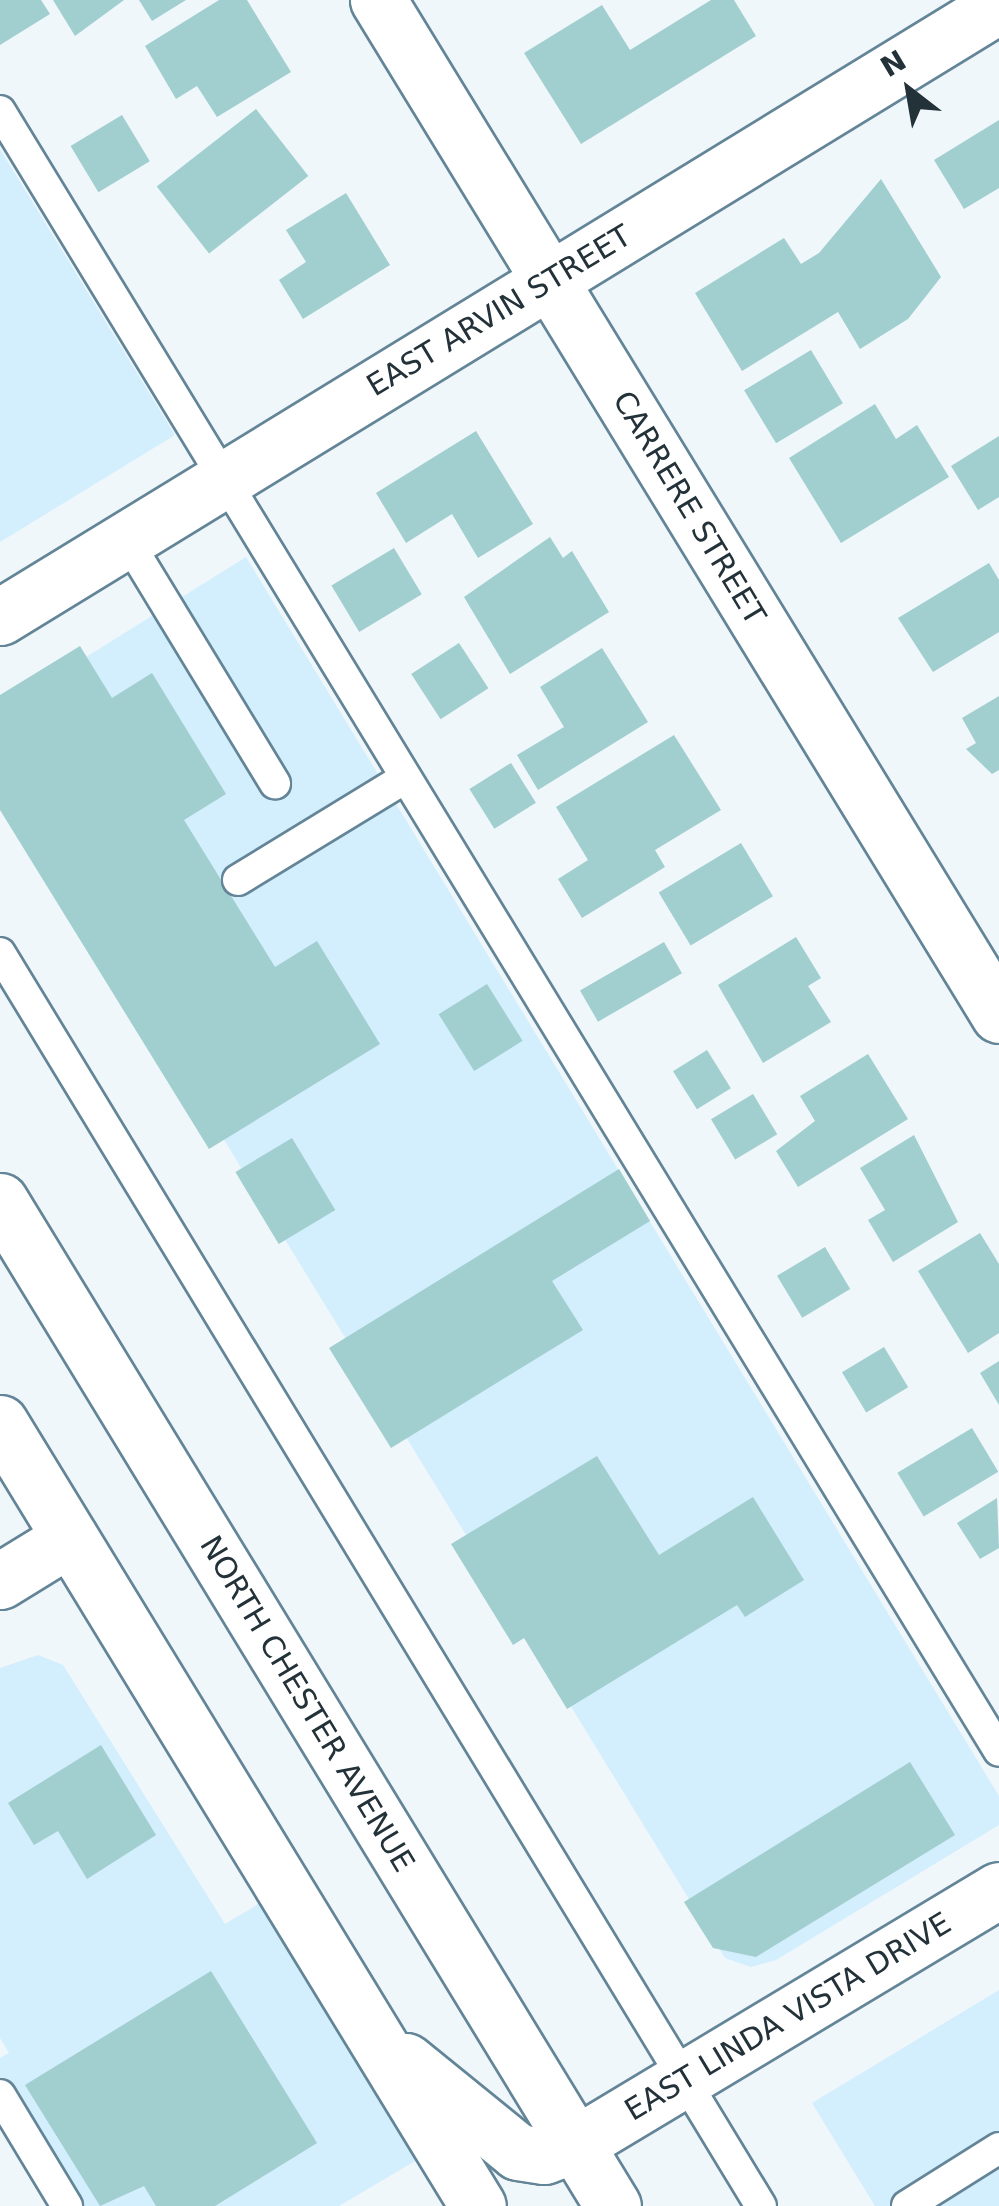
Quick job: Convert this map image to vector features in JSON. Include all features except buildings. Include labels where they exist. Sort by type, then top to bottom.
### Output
[{"type":"street","name":"CARRERE STREET","points":[[378,0],[999,1015]]},
{"type":"street","name":"EAST ARVIN STREET","points":[[0,617],[999,5]]},
{"type":"street","name":"NORTH CHESTER AVENUE","points":[[0,1201],[614,2206]]},
{"type":"street","points":[[0,1423],[478,2206]]},
{"type":"street","points":[[0,1581],[70,1538]]},
{"type":"street","name":"EAST LINDA VISTA DRIVE","points":[[373,2034],[518,2152],[544,2156],[576,2144],[685,2082],[999,1890]]},
{"type":"lane","points":[[0,111],[999,1751]]},
{"type":"lane","points":[[127,540],[275,783]]},
{"type":"lane","points":[[238,880],[405,778]]},
{"type":"lane","points":[[0,953],[761,2206]]},
{"type":"lane","points":[[0,2095],[66,2206]]},
{"type":"lane","points":[[907,2206],[999,2148]]},
{"type":"shaded area","points":[[0,149],[175,435],[0,542]]},
{"type":"shaded area","points":[[246,557],[999,1796],[999,1825],[776,1960],[751,1967],[725,1958],[0,774],[0,711]]},
{"type":"shaded area","points":[[38,1655],[63,1665],[225,1924],[275,1894],[432,2151],[339,2206],[47,2206],[0,2128],[0,2058],[9,2053],[0,2038],[0,1668]]},
{"type":"shaded area","points":[[999,1990],[999,2206],[875,2206],[812,2103]]}]
